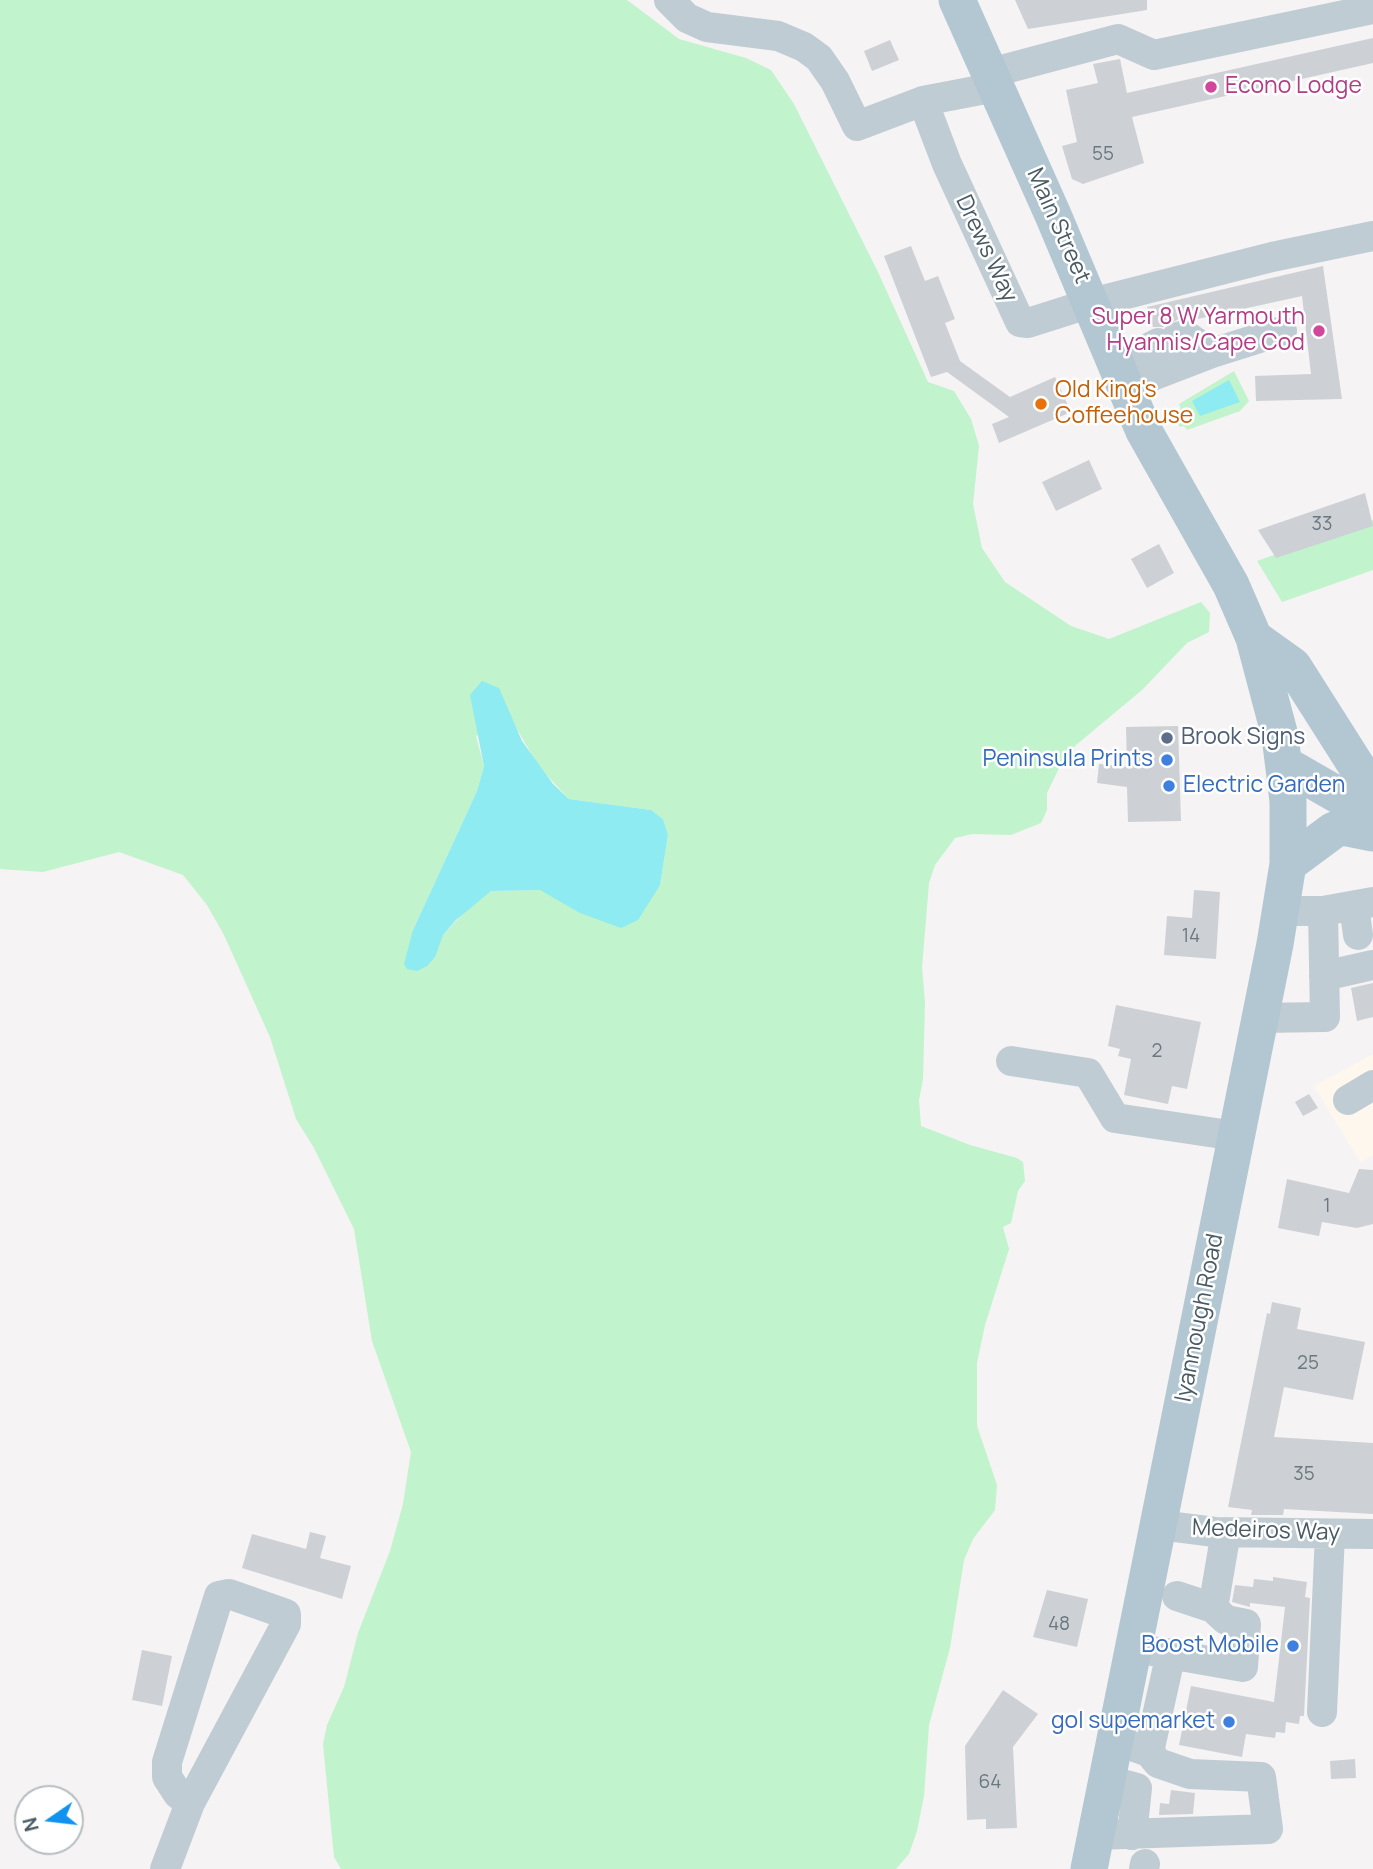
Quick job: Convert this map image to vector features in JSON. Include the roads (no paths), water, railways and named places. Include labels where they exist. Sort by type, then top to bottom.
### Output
[{"type":"main road","name":"Main Street","points":[[957,0],[1091,303],[1144,431],[1231,585],[1254,638],[1265,669],[1284,764]]},
{"type":"main road","points":[[1254,638],[1293,666],[1373,792]]},
{"type":"main road","points":[[1284,764],[1357,806],[1373,826]]},
{"type":"main road","name":"Iyannough Road","points":[[1092,1852],[1281,911],[1288,864],[1284,764]]},
{"type":"main road","points":[[1288,864],[1334,830],[1343,827],[1373,833]]},
{"type":"street","points":[[668,0],[687,18],[707,27],[778,36],[804,47],[819,58],[835,81],[857,126],[923,101],[1118,39],[1154,55],[1373,9]]},
{"type":"street","name":"Drews Way","points":[[923,101],[947,164],[1020,323],[1272,257],[1373,236]]},
{"type":"street","points":[[1121,375],[1212,353],[1282,331]]},
{"type":"street","points":[[1121,375],[1167,340],[1185,335],[1212,353]]},
{"type":"street","points":[[1281,911],[1323,911],[1368,905],[1363,957],[1324,976]]},
{"type":"street","points":[[1259,1018],[1325,1017],[1323,911]]},
{"type":"street","points":[[1011,1061],[1088,1073],[1115,1118],[1236,1136]]},
{"type":"street","points":[[1348,1100],[1373,1085]]},
{"type":"street","name":"Medeiros Way","points":[[1159,1525],[1226,1532],[1373,1534]]},
{"type":"street","points":[[1213,1608],[1226,1532]]},
{"type":"street","points":[[1322,1712],[1330,1534]]},
{"type":"street","points":[[165,1869],[190,1803],[286,1625],[286,1614],[229,1594],[219,1596],[167,1762],[167,1777],[178,1794],[190,1803]]},
{"type":"street","points":[[1135,1648],[1243,1667],[1246,1624],[1226,1620],[1213,1608],[1177,1597]]},
{"type":"street","points":[[1149,1752],[1171,1653]]},
{"type":"street","points":[[1092,1852],[1132,1835],[1268,1829],[1261,1777],[1190,1774],[1158,1763],[1149,1752],[1115,1740]]},
{"type":"street","points":[[1107,1780],[1137,1788],[1132,1835]]},
{"type":"water","points":[[1229,380],[1240,402],[1200,416],[1192,401]]},
{"type":"water","points":[[482,681],[499,688],[522,741],[553,784],[569,799],[651,810],[663,819],[668,835],[660,885],[638,920],[621,928],[580,913],[540,890],[491,891],[456,920],[443,935],[435,957],[427,966],[417,971],[407,969],[404,964],[413,930],[477,791],[484,766],[470,695]]},
{"type":"place","name":"Econo Lodge","points":[[1211,87]]},
{"type":"place","name":"Super 8 W Yarmouth Hyannis/Cape Cod","points":[[1319,331]]},
{"type":"place","name":"Old King's Coffeehouse","points":[[1041,404]]},
{"type":"place","name":"Brook Signs","points":[[1167,738]]},
{"type":"place","name":"Peninsula Prints","points":[[1167,760]]},
{"type":"place","name":"Electric Garden","points":[[1169,786]]},
{"type":"place","name":"Boost Mobile","points":[[1293,1646]]},
{"type":"place","name":"gol supemarket","points":[[1229,1722]]}]
